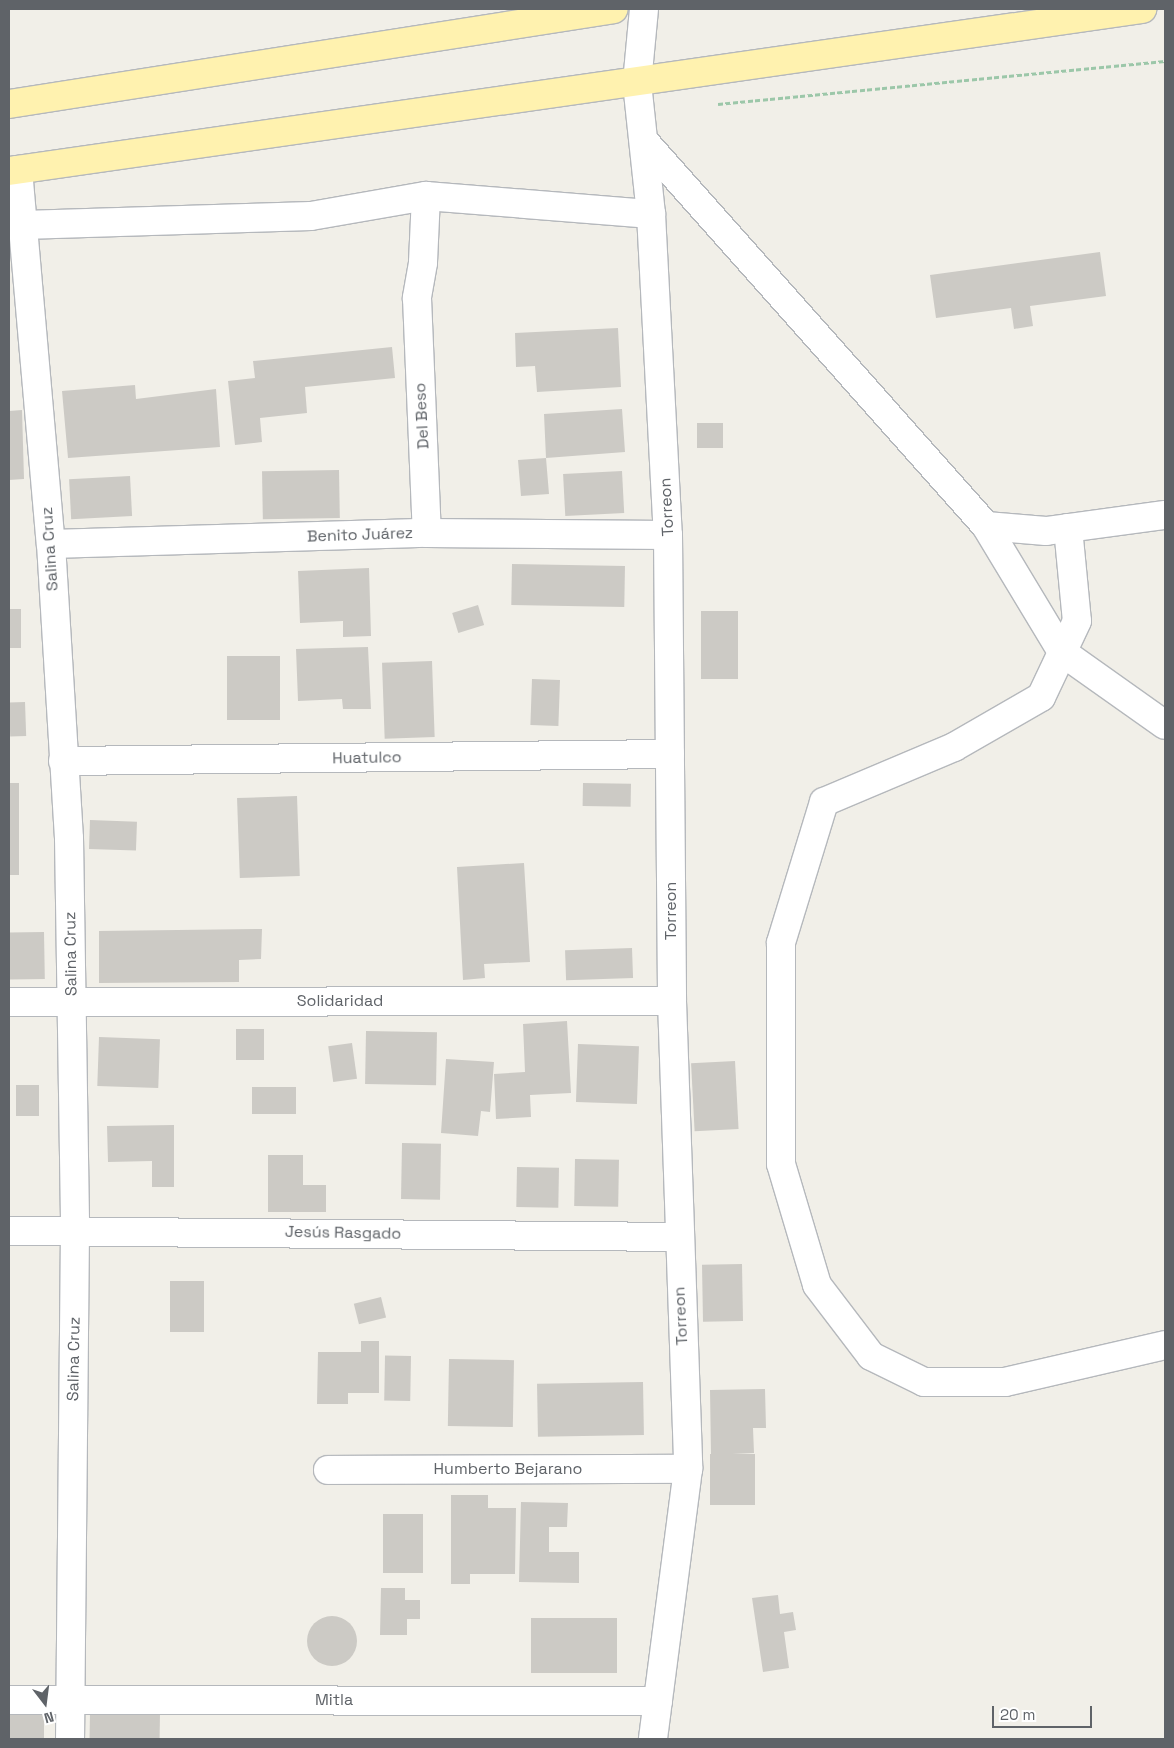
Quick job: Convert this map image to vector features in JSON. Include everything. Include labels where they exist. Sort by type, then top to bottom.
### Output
[{"type":"main road","points":[[9,104],[614,9]]},
{"type":"main road","points":[[13,171],[637,83],[1142,9]]},
{"type":"street","name":"Torreon","points":[[644,9],[637,83],[651,214],[668,535],[672,1001],[678,1237],[688,1468],[653,1739]]},
{"type":"street","points":[[644,141],[986,526],[1062,652],[1165,725]]},
{"type":"street","name":"Salina Cruz","points":[[13,171],[23,225],[51,544],[69,838],[75,1230],[70,1739]]},
{"type":"street","points":[[23,225],[311,216],[426,196],[651,214]]},
{"type":"street","name":"Del Beso","points":[[426,196],[423,263],[417,298],[427,533]]},
{"type":"street","points":[[986,526],[1046,531],[1165,515]]},
{"type":"street","points":[[1068,528],[1077,621],[1041,697],[954,747],[824,802],[781,943],[781,1164],[817,1286],[871,1356],[924,1382],[1005,1382],[1165,1345]]},
{"type":"street","name":"Benito Juárez","points":[[51,544],[427,533],[668,535]]},
{"type":"street","name":"Huatulco","points":[[63,762],[670,754]]},
{"type":"street","name":"Solidaridad","points":[[9,1002],[672,1001]]},
{"type":"street","name":"Jesús Rasgado","points":[[9,1231],[75,1230],[678,1237]]},
{"type":"street","name":"Humberto Bejarano","points":[[328,1470],[688,1468]]},
{"type":"street","name":"Mitla","points":[[9,1700],[658,1700]]},
{"type":"path","points":[[708,104],[1165,61]]},
{"type":"building","points":[[1100,252],[1106,296],[1030,306],[1033,326],[1014,329],[1011,308],[936,318],[930,275]]},
{"type":"building","points":[[618,328],[621,387],[537,392],[535,366],[516,367],[515,333]]},
{"type":"building","points":[[392,347],[395,378],[305,387],[307,413],[260,418],[262,442],[235,445],[228,381],[255,378],[253,361]]},
{"type":"building","points":[[135,385],[136,399],[216,389],[220,447],[68,458],[62,391]]},
{"type":"building","points":[[622,409],[625,452],[546,458],[544,414]]},
{"type":"building","points":[[22,410],[24,479],[9,480],[9,411]]},
{"type":"building","points":[[697,423],[723,423],[723,448],[697,448]]},
{"type":"building","points":[[546,458],[549,494],[521,496],[518,460]]},
{"type":"building","points":[[339,470],[340,518],[263,519],[262,471]]},
{"type":"building","points":[[622,471],[624,513],[565,516],[563,474]]},
{"type":"building","points":[[130,476],[132,516],[71,519],[69,479]]},
{"type":"building","points":[[512,564],[625,566],[624,607],[511,605]]},
{"type":"building","points":[[369,568],[371,636],[343,637],[343,621],[300,623],[298,571]]},
{"type":"building","points":[[478,605],[484,625],[458,633],[452,613]]},
{"type":"building","points":[[9,609],[21,609],[21,648],[9,648]]},
{"type":"building","points":[[701,611],[738,611],[738,679],[701,679]]},
{"type":"building","points":[[368,647],[371,709],[343,709],[342,699],[298,701],[296,649]]},
{"type":"building","points":[[227,656],[280,656],[280,720],[227,720]]},
{"type":"building","points":[[432,661],[435,737],[385,739],[382,663]]},
{"type":"building","points":[[532,679],[560,680],[558,726],[530,725]]},
{"type":"building","points":[[25,702],[26,736],[10,737],[9,703]]},
{"type":"building","points":[[9,783],[19,783],[19,875],[9,875]]},
{"type":"building","points":[[583,783],[631,784],[631,807],[583,806]]},
{"type":"building","points":[[297,796],[300,876],[240,878],[237,798]]},
{"type":"building","points":[[90,820],[137,822],[136,851],[89,849]]},
{"type":"building","points":[[524,863],[530,962],[484,964],[485,978],[463,980],[457,867]]},
{"type":"building","points":[[262,929],[261,959],[239,960],[239,982],[99,983],[99,931]]},
{"type":"building","points":[[44,932],[45,979],[10,980],[9,933]]},
{"type":"building","points":[[632,948],[633,978],[566,980],[565,950]]},
{"type":"building","points":[[567,1021],[571,1093],[530,1095],[531,1117],[496,1119],[494,1074],[525,1072],[523,1024]]},
{"type":"building","points":[[236,1029],[264,1029],[264,1060],[236,1060]]},
{"type":"building","points":[[366,1031],[437,1032],[436,1085],[365,1084]]},
{"type":"building","points":[[99,1037],[160,1039],[158,1088],[97,1086]]},
{"type":"building","points":[[352,1043],[357,1079],[333,1082],[328,1046]]},
{"type":"building","points":[[578,1044],[639,1046],[637,1104],[576,1102]]},
{"type":"building","points":[[446,1059],[494,1062],[490,1112],[481,1111],[478,1136],[441,1133]]},
{"type":"building","points":[[735,1061],[739,1129],[695,1131],[691,1063]]},
{"type":"building","points":[[16,1085],[39,1085],[39,1116],[16,1116]]},
{"type":"building","points":[[252,1087],[296,1087],[296,1114],[252,1114]]},
{"type":"building","points":[[174,1125],[174,1187],[152,1187],[152,1161],[108,1162],[107,1126]]},
{"type":"building","points":[[402,1143],[441,1144],[440,1200],[401,1199]]},
{"type":"building","points":[[268,1155],[303,1155],[303,1185],[326,1185],[326,1212],[268,1212]]},
{"type":"building","points":[[575,1159],[619,1160],[618,1207],[574,1206]]},
{"type":"building","points":[[517,1167],[559,1168],[558,1208],[516,1207]]},
{"type":"building","points":[[742,1264],[743,1321],[703,1322],[702,1265]]},
{"type":"building","points":[[170,1281],[204,1281],[204,1332],[170,1332]]},
{"type":"building","points":[[381,1297],[386,1317],[359,1324],[354,1304]]},
{"type":"building","points":[[361,1341],[379,1341],[379,1393],[348,1393],[348,1404],[317,1404],[318,1352],[361,1352]]},
{"type":"building","points":[[385,1356],[411,1356],[410,1401],[384,1401]]},
{"type":"building","points":[[449,1359],[514,1360],[513,1427],[448,1426]]},
{"type":"building","points":[[643,1382],[644,1435],[538,1437],[537,1384]]},
{"type":"building","points":[[765,1389],[766,1428],[753,1428],[754,1453],[711,1455],[710,1390]]},
{"type":"building","points":[[710,1454],[755,1454],[755,1505],[710,1505]]},
{"type":"building","points":[[451,1495],[488,1495],[488,1508],[516,1508],[515,1574],[470,1574],[470,1584],[451,1584]]},
{"type":"building","points":[[521,1502],[568,1503],[567,1527],[549,1527],[549,1552],[579,1552],[579,1583],[519,1582]]},
{"type":"building","points":[[383,1514],[423,1514],[423,1573],[383,1573]]},
{"type":"building","points":[[381,1588],[405,1588],[405,1600],[420,1600],[420,1619],[407,1619],[407,1635],[380,1635]]},
{"type":"building","points":[[778,1595],[780,1614],[793,1612],[796,1630],[784,1632],[789,1668],[763,1672],[752,1598]]},
{"type":"building","points":[[327,1616],[337,1616],[350,1623],[357,1636],[357,1646],[350,1659],[337,1666],[327,1666],[318,1662],[311,1655],[307,1646],[307,1636],[311,1627],[318,1620]]},
{"type":"building","points":[[531,1618],[617,1618],[617,1673],[531,1673]]},
{"type":"building","points":[[90,1713],[160,1714],[160,1739],[90,1739]]},
{"type":"building","points":[[9,1715],[44,1715],[44,1739],[9,1739]]}]
